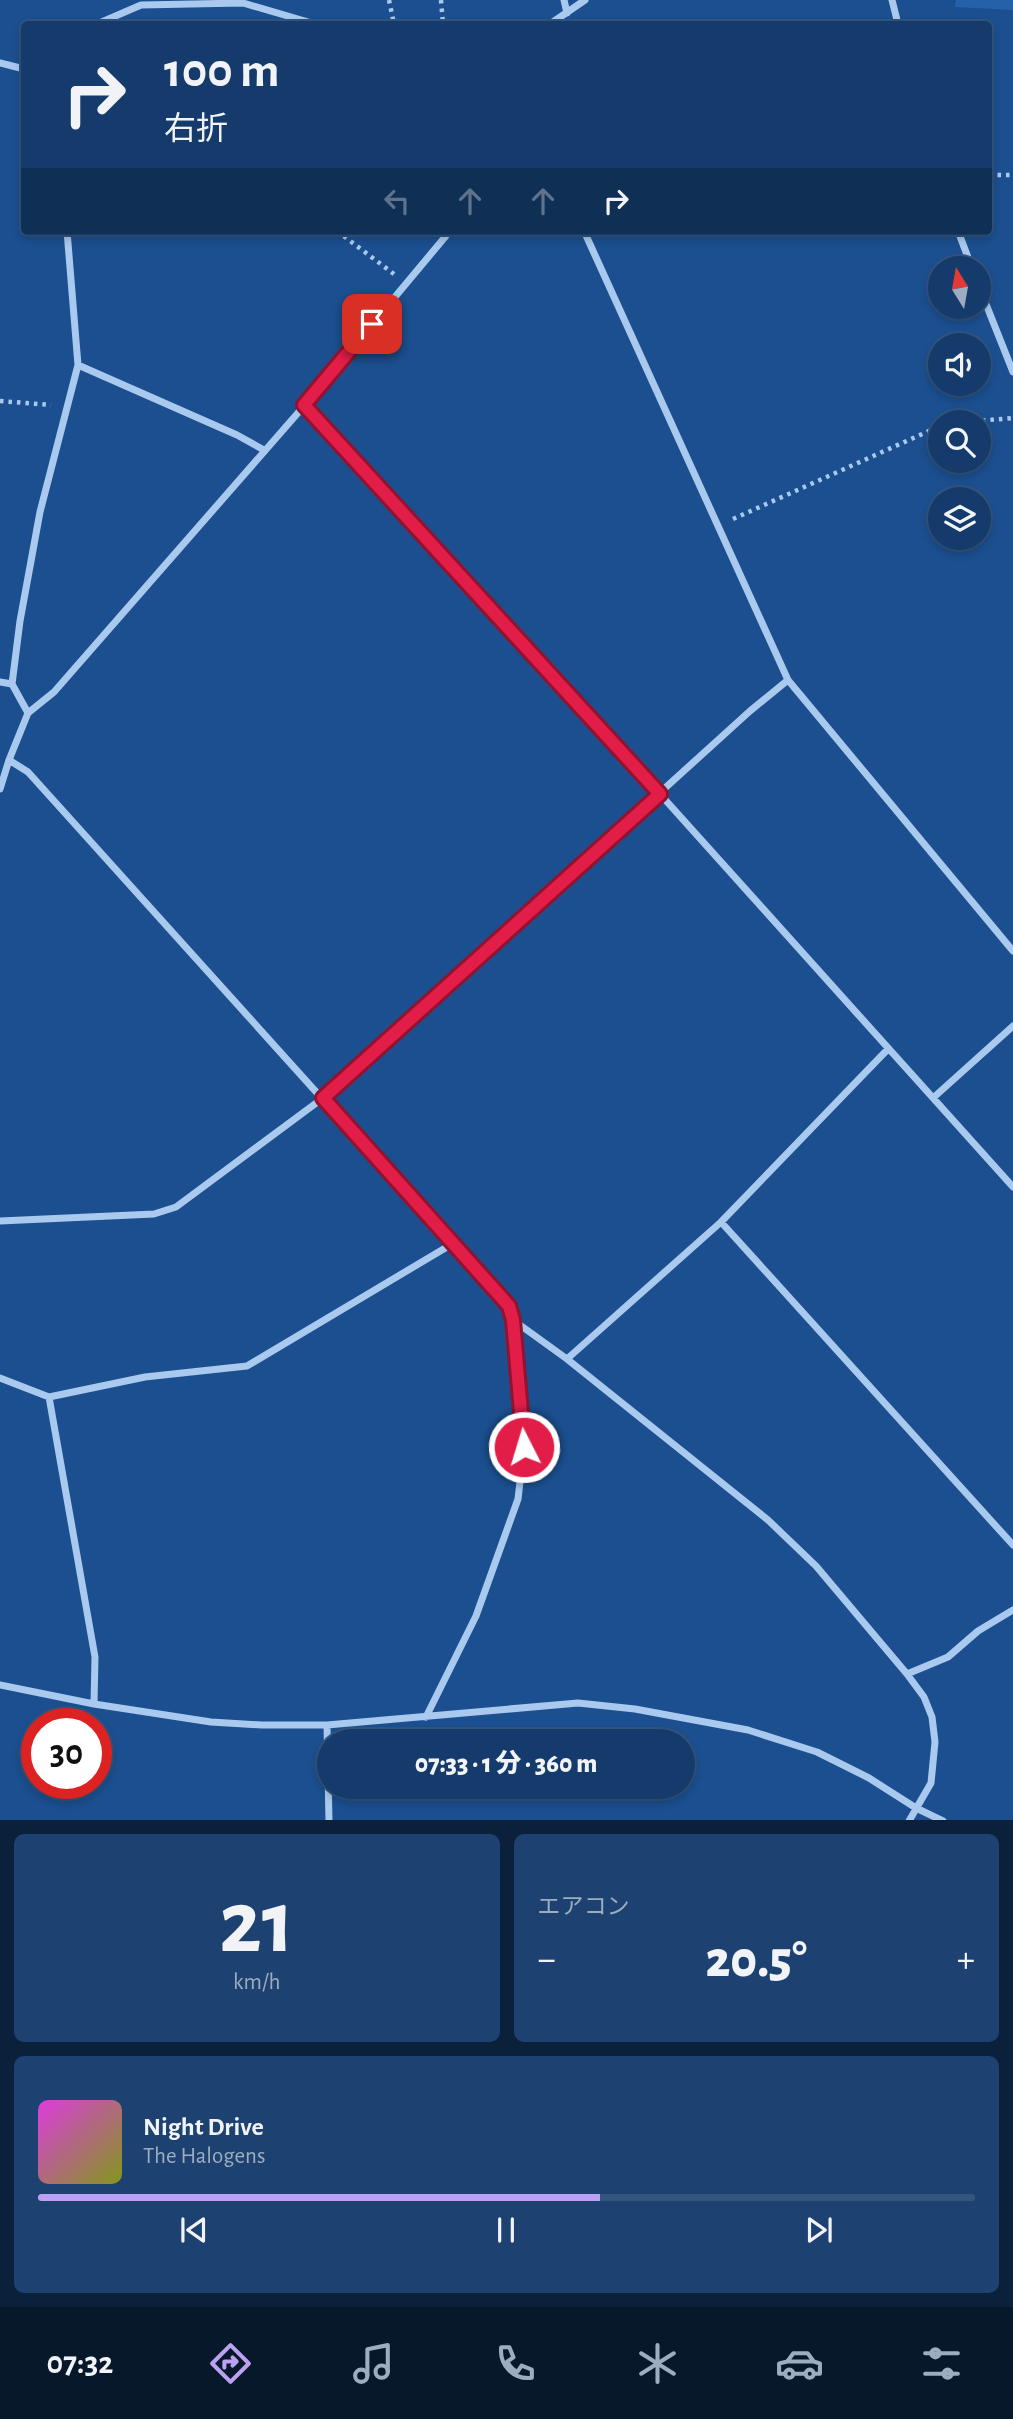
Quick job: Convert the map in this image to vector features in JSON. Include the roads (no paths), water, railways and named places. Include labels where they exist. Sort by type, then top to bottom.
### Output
[{"type":"street","points":[[564,0],[567,13]]},
{"type":"street","points":[[555,21],[585,0]]},
{"type":"street","points":[[892,0],[897,21]]},
{"type":"street","points":[[104,21],[141,5],[243,3],[305,21]]},
{"type":"street","points":[[0,62],[21,68]]},
{"type":"street","points":[[28,713],[12,684],[20,621],[40,512],[78,365],[68,235]]},
{"type":"street","points":[[0,789],[28,713],[54,692],[304,405],[447,235]]},
{"type":"street","points":[[586,235],[788,680],[1013,951]]},
{"type":"street","points":[[960,235],[967,256]]},
{"type":"street","points":[[991,317],[1013,372]]},
{"type":"street","points":[[78,365],[237,435],[264,450]]},
{"type":"street","points":[[304,405],[660,794],[1013,1187]]},
{"type":"street","points":[[0,1221],[154,1213],[176,1207],[323,1098],[750,711],[788,680]]},
{"type":"street","points":[[0,682],[12,684]]},
{"type":"street","points":[[9,760],[28,772],[509,1306],[513,1320],[524,1447],[518,1499],[476,1616],[426,1717]]},
{"type":"street","points":[[933,1098],[1013,1026]]},
{"type":"street","points":[[567,1359],[721,1222],[888,1049]]},
{"type":"street","points":[[721,1222],[1013,1545]]},
{"type":"street","points":[[0,1378],[49,1397],[145,1377],[247,1366],[452,1244]]},
{"type":"street","points":[[513,1320],[567,1359],[768,1520],[816,1566],[907,1674],[924,1697],[932,1717],[935,1742],[931,1783],[910,1820]]},
{"type":"street","points":[[49,1397],[95,1657],[94,1704]]},
{"type":"street","points":[[907,1674],[948,1657],[978,1631],[1013,1609]]},
{"type":"street","points":[[0,1685],[94,1704],[211,1722],[327,1725],[578,1703],[635,1709],[748,1730],[817,1752],[869,1778],[916,1808],[941,1820]]},
{"type":"street","points":[[327,1725],[329,1820]]}]
